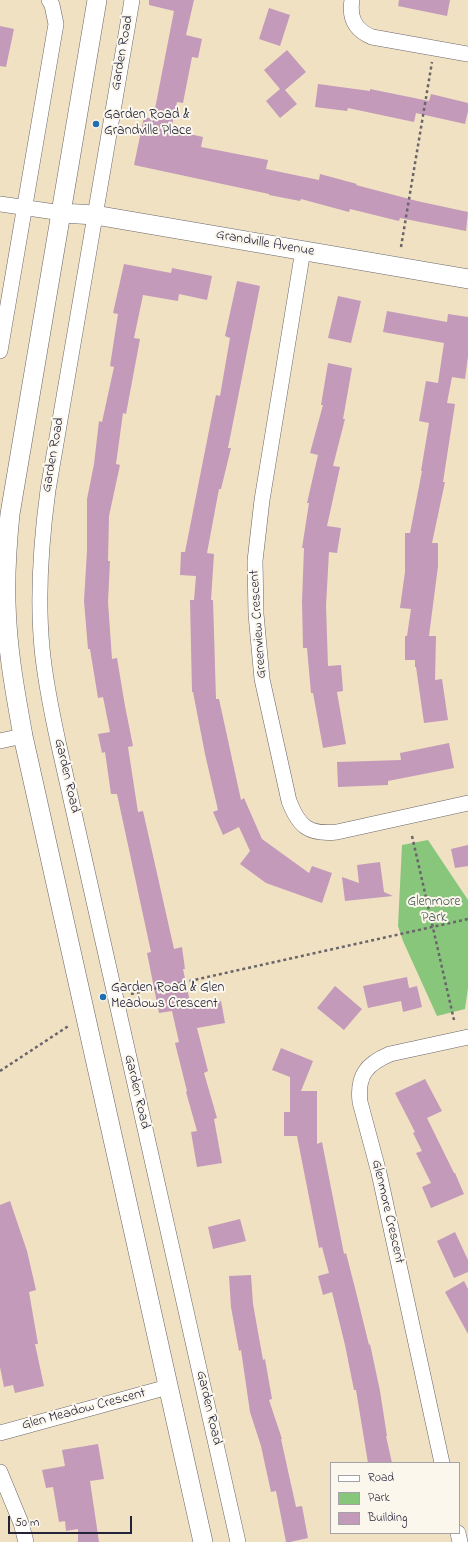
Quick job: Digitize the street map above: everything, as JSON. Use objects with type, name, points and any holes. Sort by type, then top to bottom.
[{"type":"street","points":[[0,351],[56,24],[52,5],[49,0]]},
{"type":"street","points":[[97,0],[62,213],[5,514],[7,632],[15,692],[23,736],[203,1542]]},
{"type":"street","name":"Garden Road","points":[[132,0],[45,513],[40,583],[42,647],[59,746],[238,1542]]},
{"type":"street","points":[[352,0],[351,14],[355,24],[363,33],[372,37],[468,54]]},
{"type":"street","points":[[0,204],[62,213]]},
{"type":"street","name":"Grandville Avenue","points":[[62,213],[95,215],[468,279]]},
{"type":"street","name":"Greenview Crescent","points":[[303,250],[263,492],[255,561],[255,588],[262,678],[289,801],[296,818],[303,825],[310,829],[327,833],[468,803]]},
{"type":"street","points":[[0,742],[23,736]]},
{"type":"street","name":"Glenmore Crescent","points":[[442,1462],[381,1180],[360,1102],[359,1092],[360,1082],[364,1072],[379,1058],[390,1054],[468,1037]]},
{"type":"street","name":"Glen Meadow Crescent","points":[[0,1433],[168,1387]]},
{"type":"street","points":[[0,1472],[21,1524],[26,1542]]},
{"type":"path","points":[[401,247],[432,59]]},
{"type":"path","points":[[412,836],[454,1020]]},
{"type":"path","points":[[131,994],[468,919]]},
{"type":"path","points":[[0,1071],[70,1025]]},
{"type":"green space","name":"Glenmore Park","points":[[428,840],[468,900],[468,988],[465,1009],[437,1016],[403,941],[398,926],[402,845]]},
{"type":"building","points":[[149,0],[194,0],[186,35],[202,39],[198,58],[192,57],[183,103],[177,102],[171,130],[203,137],[201,147],[268,160],[266,169],[319,180],[320,174],[417,201],[468,212],[466,231],[400,218],[399,221],[350,209],[349,212],[301,199],[300,201],[269,195],[134,165],[144,117],[153,119],[174,11],[149,5]]},
{"type":"building","points":[[399,0],[450,0],[447,16],[398,6]]},
{"type":"building","points":[[269,8],[290,15],[280,46],[259,39]]},
{"type":"building","points":[[0,26],[14,29],[6,67],[0,66]]},
{"type":"building","points":[[287,50],[306,72],[285,90],[297,104],[280,118],[266,101],[280,89],[264,70]]},
{"type":"building","points":[[318,84],[370,91],[370,89],[429,101],[431,94],[468,103],[468,111],[465,124],[416,113],[414,122],[348,108],[347,111],[315,107]]},
{"type":"building","points":[[124,264],[171,273],[172,268],[212,276],[207,300],[179,294],[178,301],[143,295],[134,338],[140,339],[126,414],[123,413],[116,464],[120,465],[109,516],[108,561],[110,561],[108,602],[112,659],[117,658],[133,746],[128,747],[138,812],[143,811],[174,949],[182,947],[185,969],[183,969],[191,1007],[221,1001],[225,1023],[197,1028],[208,1071],[204,1073],[217,1118],[214,1119],[222,1163],[197,1167],[191,1132],[197,1131],[186,1092],[175,1043],[179,1042],[172,1011],[159,1013],[147,953],[151,952],[117,794],[111,794],[105,752],[102,753],[98,734],[110,732],[103,697],[98,698],[90,649],[88,649],[84,601],[87,550],[87,499],[94,464],[99,421],[102,422],[114,367],[110,366],[118,314],[113,313]]},
{"type":"building","points":[[237,281],[260,286],[228,448],[231,448],[221,489],[219,489],[207,553],[214,554],[211,600],[213,600],[216,699],[219,699],[241,800],[244,798],[262,839],[309,873],[312,866],[332,873],[322,903],[266,883],[240,864],[250,851],[239,827],[223,835],[213,812],[218,810],[192,692],[190,600],[194,600],[196,576],[180,575],[181,552],[185,552],[216,395],[220,396],[230,338],[225,336]]},
{"type":"building","points":[[338,296],[361,301],[351,343],[328,338]]},
{"type":"building","points":[[387,311],[447,322],[448,314],[468,317],[468,356],[465,379],[452,377],[447,403],[455,404],[443,482],[445,482],[432,543],[438,543],[438,566],[429,636],[436,636],[435,680],[442,679],[448,720],[424,723],[415,660],[405,660],[405,636],[407,636],[411,609],[400,608],[405,572],[405,533],[410,533],[422,471],[429,423],[419,421],[426,381],[438,383],[444,343],[383,332]]},
{"type":"building","points":[[328,363],[352,368],[343,419],[345,419],[333,466],[340,467],[327,526],[341,528],[337,553],[329,552],[326,606],[328,666],[341,665],[343,691],[337,692],[346,744],[323,748],[313,693],[311,693],[307,648],[303,648],[302,601],[304,548],[302,548],[309,503],[307,503],[318,455],[310,453],[323,405],[321,405]]},
{"type":"building","points":[[449,743],[454,768],[388,781],[388,785],[338,787],[337,762],[401,760],[400,753]]},
{"type":"building","points":[[468,845],[468,866],[455,868],[451,849]]},
{"type":"building","points":[[380,862],[384,892],[393,896],[345,901],[342,877],[359,883],[357,865]]},
{"type":"building","points":[[407,977],[409,988],[417,986],[422,1007],[403,1012],[401,1001],[368,1008],[363,986]]},
{"type":"building","points":[[335,986],[362,1009],[344,1030],[317,1008]]},
{"type":"building","points":[[281,1048],[313,1061],[301,1091],[317,1091],[317,1144],[322,1142],[344,1254],[346,1253],[369,1345],[370,1344],[380,1391],[386,1436],[392,1462],[368,1462],[356,1390],[354,1390],[332,1292],[323,1295],[318,1276],[329,1273],[322,1247],[319,1248],[297,1136],[284,1136],[284,1112],[290,1112],[290,1077],[272,1070]]},
{"type":"building","points":[[425,1079],[442,1111],[427,1118],[464,1194],[431,1208],[422,1187],[431,1183],[416,1153],[422,1151],[413,1133],[415,1132],[395,1093]]},
{"type":"building","points":[[10,1201],[27,1251],[36,1290],[29,1292],[38,1344],[35,1344],[44,1386],[15,1393],[13,1385],[4,1387],[0,1367],[0,1205]]},
{"type":"building","points":[[240,1219],[246,1241],[213,1249],[208,1227]]},
{"type":"building","points":[[455,1232],[468,1260],[468,1272],[454,1278],[437,1241]]},
{"type":"building","points":[[251,1275],[253,1304],[272,1399],[269,1400],[282,1439],[296,1507],[302,1506],[308,1538],[290,1542],[286,1542],[276,1491],[271,1492],[261,1446],[250,1412],[241,1350],[239,1351],[231,1307],[229,1276]]},
{"type":"building","points":[[464,1281],[468,1289],[468,1334],[445,1292]]},
{"type":"building","points":[[98,1444],[104,1479],[90,1481],[99,1542],[78,1542],[78,1529],[66,1531],[65,1521],[59,1522],[53,1487],[46,1488],[42,1470],[65,1466],[62,1450]]},
{"type":"place","name":"Garden Road & Grandville Place","points":[[96,124]]},
{"type":"place","name":"Garden Road & Glen Meadows Crescent","points":[[103,997]]}]
